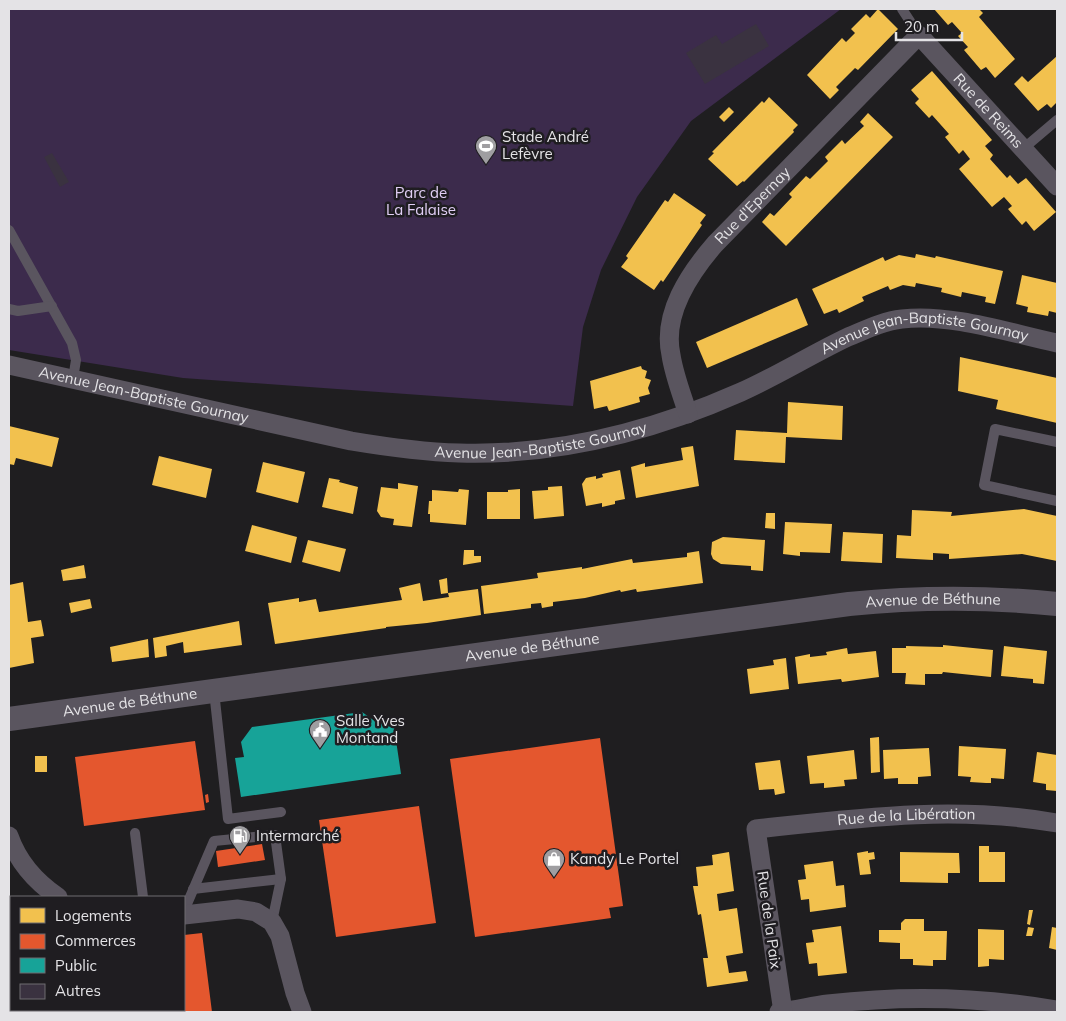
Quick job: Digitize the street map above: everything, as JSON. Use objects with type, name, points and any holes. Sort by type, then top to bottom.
[{"type":"street","name":"Rue de Reims","points":[[919,35],[1057,186]]},
{"type":"street","name":"Rue d'Epernay","points":[[688,414],[670,355],[669,332],[675,308],[692,273],[715,244],[919,35]]},
{"type":"street","name":"Avenue Jean-Baptiste Gournay","points":[[9,365],[351,441],[407,449],[460,453],[504,452],[562,446],[626,433],[688,414],[761,382],[863,331],[891,321],[913,318],[943,319],[1057,343]]},
{"type":"street","name":"Avenue de Béthune","points":[[9,718],[869,602],[956,600],[1057,604]]},
{"type":"street","name":"Rue de la Libération","points":[[756,829],[860,817],[938,813],[996,816],[1057,823]]},
{"type":"street","name":"Rue de la Paix","points":[[756,829],[781,1012]]},
{"type":"street","points":[[9,836],[12,847],[27,870],[57,896]]},
{"type":"street","points":[[185,915],[247,910],[261,914],[272,922],[280,936],[302,1012]]},
{"type":"street","points":[[781,1012],[847,1002],[930,998],[1006,1002],[1057,1010]]},
{"type":"lane","points":[[902,9],[919,35]]},
{"type":"lane","points":[[1024,148],[1057,120]]},
{"type":"lane","points":[[9,230],[75,350],[76,360],[73,378]]},
{"type":"lane","points":[[9,309],[18,311],[52,306]]},
{"type":"lane","points":[[1057,442],[995,429],[984,485],[1057,501]]},
{"type":"lane","points":[[214,690],[228,819],[281,812]]},
{"type":"lane","points":[[135,833],[143,896]]},
{"type":"lane","points":[[185,908],[214,841],[275,834],[281,879],[272,922]]},
{"type":"lane","points":[[193,889],[281,879]]},
{"type":"green space","name":"Parc de La Falaise","points":[[9,9],[841,9],[691,121],[637,197],[601,270],[583,327],[573,406],[183,378],[9,350]]},
{"type":"building: Logements","points":[[878,9],[898,29],[858,70],[855,68],[836,87],[839,90],[830,99],[807,75],[842,38],[846,42],[855,33],[851,29],[866,14],[870,18]]},
{"type":"building: Logements","points":[[934,9],[979,9],[983,13],[979,17],[1015,59],[995,78],[986,67],[981,70],[964,50],[968,47],[958,36],[962,33],[952,22],[948,25]]},
{"type":"building: Logements","points":[[1057,56],[1057,102],[1051,108],[1047,104],[1038,111],[1014,84],[1022,76],[1028,82]]},
{"type":"building: Logements","points":[[932,71],[992,140],[985,146],[993,155],[990,159],[1007,178],[1010,175],[1018,184],[1026,178],[1056,212],[1034,231],[1026,221],[1022,225],[1008,209],[1012,206],[1004,197],[992,207],[959,169],[970,159],[963,150],[959,154],[945,137],[949,134],[932,115],[929,118],[915,103],[919,99],[911,90]]},
{"type":"building: Logements","points":[[769,97],[798,125],[793,130],[794,132],[744,182],[737,186],[708,159],[714,153],[712,152],[762,101],[764,103]]},
{"type":"building: Logements","points":[[729,107],[734,112],[724,122],[719,117]]},
{"type":"building: Logements","points":[[868,113],[893,137],[786,246],[762,222],[770,213],[774,216],[792,197],[789,194],[806,176],[810,179],[828,161],[825,157],[842,140],[845,144],[864,126],[860,122]]},
{"type":"building: Logements","points":[[674,193],[706,215],[700,223],[702,225],[663,282],[661,280],[654,290],[621,267],[628,258],[626,256],[665,200],[668,202]]},
{"type":"building: Logements","points":[[916,254],[935,258],[936,256],[1003,271],[995,304],[985,302],[986,297],[962,292],[961,297],[941,292],[942,288],[916,283],[915,287],[903,285],[890,290],[888,286],[862,297],[864,301],[839,313],[837,309],[824,314],[812,289],[883,257],[885,261],[899,255],[915,258]]},
{"type":"building: Logements","points":[[1022,275],[1057,283],[1057,313],[1049,311],[1048,316],[1027,312],[1028,307],[1016,304]]},
{"type":"building: Logements","points":[[797,298],[808,325],[707,368],[696,342]]},
{"type":"building: Logements","points":[[960,357],[1057,378],[1057,423],[996,409],[998,400],[958,391]]},
{"type":"building: Logements","points":[[641,366],[642,369],[647,371],[645,378],[651,380],[648,388],[650,394],[639,397],[640,402],[609,411],[607,406],[594,409],[590,381]]},
{"type":"building: Logements","points":[[788,402],[843,406],[842,440],[786,437],[785,463],[734,460],[736,430],[787,433]]},
{"type":"building: Logements","points":[[9,426],[59,438],[52,467],[16,458],[14,465],[9,464]]},
{"type":"building: Logements","points":[[693,446],[699,486],[636,498],[631,467],[645,463],[645,467],[683,460],[681,448]]},
{"type":"building: Logements","points":[[159,456],[212,469],[206,498],[152,485]]},
{"type":"building: Logements","points":[[263,462],[305,472],[298,503],[256,492]]},
{"type":"building: Logements","points":[[620,470],[625,499],[602,507],[602,503],[586,506],[582,484],[586,478],[596,476],[596,479],[603,477],[602,474]]},
{"type":"building: Logements","points":[[329,478],[358,487],[353,514],[322,507]]},
{"type":"building: Logements","points":[[398,483],[418,486],[412,527],[393,525],[394,519],[381,517],[377,511],[381,487],[398,489]]},
{"type":"building: Logements","points":[[562,486],[564,516],[534,519],[532,491],[548,490],[548,487]]},
{"type":"building: Logements","points":[[459,489],[469,490],[466,525],[430,522],[430,514],[428,514],[429,501],[432,501],[432,490],[458,492]]},
{"type":"building: Logements","points":[[520,489],[520,519],[487,519],[487,492],[508,492],[508,490]]},
{"type":"building: Logements","points":[[1024,509],[1057,516],[1057,561],[1022,554],[949,559],[949,554],[933,553],[933,560],[896,558],[897,535],[911,536],[912,510],[952,512],[951,516]]},
{"type":"building: Logements","points":[[766,513],[775,513],[775,529],[765,528]]},
{"type":"building: Logements","points":[[785,522],[832,524],[830,553],[800,552],[800,556],[783,554]]},
{"type":"building: Logements","points":[[252,525],[297,537],[291,563],[245,551]]},
{"type":"building: Logements","points":[[843,532],[883,534],[882,563],[841,561]]},
{"type":"building: Logements","points":[[723,537],[765,540],[763,571],[751,570],[751,566],[721,564],[713,559],[711,554],[712,542]]},
{"type":"building: Logements","points":[[308,540],[346,549],[340,572],[302,562]]},
{"type":"building: Logements","points":[[464,550],[474,550],[474,556],[481,556],[481,562],[463,565]]},
{"type":"building: Logements","points":[[699,551],[703,583],[637,592],[636,589],[621,592],[620,590],[585,598],[553,602],[553,606],[542,608],[541,603],[531,604],[531,608],[484,614],[481,586],[538,578],[537,573],[582,567],[582,569],[632,559],[633,563],[687,557],[687,553]]},
{"type":"building: Logements","points":[[84,565],[86,578],[63,581],[61,570]]},
{"type":"building: Logements","points":[[447,578],[448,593],[441,594],[439,580]]},
{"type":"building: Logements","points":[[23,582],[28,622],[41,620],[44,636],[31,638],[34,663],[9,668],[9,585]]},
{"type":"building: Logements","points":[[420,583],[423,601],[449,597],[448,593],[478,589],[481,615],[275,644],[268,603],[299,598],[299,602],[316,599],[319,612],[402,600],[399,588]]},
{"type":"building: Logements","points":[[90,599],[92,608],[71,613],[69,603]]},
{"type":"building: Logements","points":[[239,621],[242,645],[184,653],[183,642],[166,646],[167,656],[155,658],[153,638]]},
{"type":"building: Logements","points":[[148,639],[149,657],[112,662],[110,647]]},
{"type":"building: Logements","points":[[943,645],[993,650],[991,677],[943,672],[942,674],[925,674],[925,685],[905,684],[906,673],[892,673],[892,648],[906,648],[906,646],[943,647]]},
{"type":"building: Logements","points":[[1004,646],[1047,651],[1044,684],[1033,683],[1033,679],[1001,676]]},
{"type":"building: Logements","points":[[847,648],[848,654],[876,651],[879,677],[842,682],[841,679],[798,684],[795,657],[810,654],[810,657],[827,655],[826,652]]},
{"type":"building: Logements","points":[[786,658],[789,689],[750,694],[747,669],[774,665],[773,660]]},
{"type":"building: Logements","points":[[879,737],[880,772],[871,773],[870,738]]},
{"type":"building: Logements","points":[[959,746],[1006,749],[1004,779],[991,778],[991,783],[970,782],[971,777],[958,776]]},
{"type":"building: Logements","points":[[929,748],[931,776],[918,777],[918,784],[898,784],[898,778],[884,779],[883,750]]},
{"type":"building: Logements","points":[[854,750],[857,779],[844,780],[845,786],[824,788],[824,783],[810,784],[807,756]]},
{"type":"building: Logements","points":[[1037,752],[1057,755],[1057,791],[1046,790],[1046,784],[1033,782]]},
{"type":"building: Logements","points":[[35,756],[47,756],[47,772],[35,772]]},
{"type":"building: Logements","points":[[780,760],[785,793],[775,795],[774,789],[759,790],[755,763]]},
{"type":"building: Logements","points":[[979,846],[989,846],[989,852],[1005,852],[1005,882],[979,882]]},
{"type":"building: Logements","points":[[868,851],[868,853],[874,852],[875,859],[869,860],[871,874],[860,875],[857,853]]},
{"type":"building: Logements","points":[[729,852],[734,891],[717,894],[719,911],[737,908],[743,953],[726,956],[729,973],[746,971],[748,981],[707,987],[703,958],[708,958],[701,914],[698,915],[693,886],[698,886],[696,867],[713,865],[712,855]]},
{"type":"building: Logements","points":[[900,852],[959,853],[960,873],[948,873],[948,883],[900,882]]},
{"type":"building: Logements","points":[[833,861],[836,886],[844,885],[846,907],[810,912],[809,899],[801,900],[798,880],[806,879],[804,865]]},
{"type":"building: Logements","points":[[1029,910],[1033,910],[1030,925],[1027,924]]},
{"type":"building: Logements","points":[[905,919],[924,919],[924,931],[947,931],[946,960],[933,960],[933,966],[913,965],[913,959],[900,959],[900,943],[879,942],[879,930],[901,930],[901,923]]},
{"type":"building: Logements","points":[[841,926],[847,973],[818,976],[817,963],[809,964],[806,943],[814,942],[812,930]]},
{"type":"building: Logements","points":[[1028,927],[1034,928],[1032,936],[1026,936]]},
{"type":"building: Logements","points":[[1052,927],[1057,928],[1057,950],[1049,948]]},
{"type":"building: Logements","points":[[978,929],[1004,930],[1004,960],[989,959],[989,966],[978,967]]},
{"type":"building: Logements","points":[[9,985],[10,985],[10,1010]]},
{"type":"building: Commerces","points":[[600,738],[623,906],[609,908],[611,918],[475,937],[450,759]]},
{"type":"building: Commerces","points":[[195,741],[205,810],[84,826],[75,757]]},
{"type":"building: Commerces","points":[[208,794],[209,802],[206,803],[205,795]]},
{"type":"building: Commerces","points":[[419,806],[436,923],[336,937],[319,820]]},
{"type":"building: Commerces","name":"Intermarché","points":[[262,844],[265,860],[218,867],[216,851]]},
{"type":"building: Commerces","points":[[202,933],[212,1012],[105,1012],[185,1011],[185,935]]},
{"type":"building: Public","name":"Salle Yves Montand","points":[[362,712],[376,722],[393,720],[401,774],[241,797],[235,758],[244,757],[241,742],[252,727]]},
{"type":"building: Autres","points":[[756,24],[769,46],[705,84],[686,53],[716,35],[722,44]]},
{"type":"building: Autres","points":[[52,153],[69,182],[60,187],[44,157]]},
{"type":"place","name":"Stade André Lefèvre","points":[[486,165]]},
{"type":"place","name":"Salle Yves Montand","points":[[320,749]]},
{"type":"place","name":"Intermarché","points":[[240,855]]},
{"type":"place","name":"Kandy Le Portel","points":[[554,878]]}]
